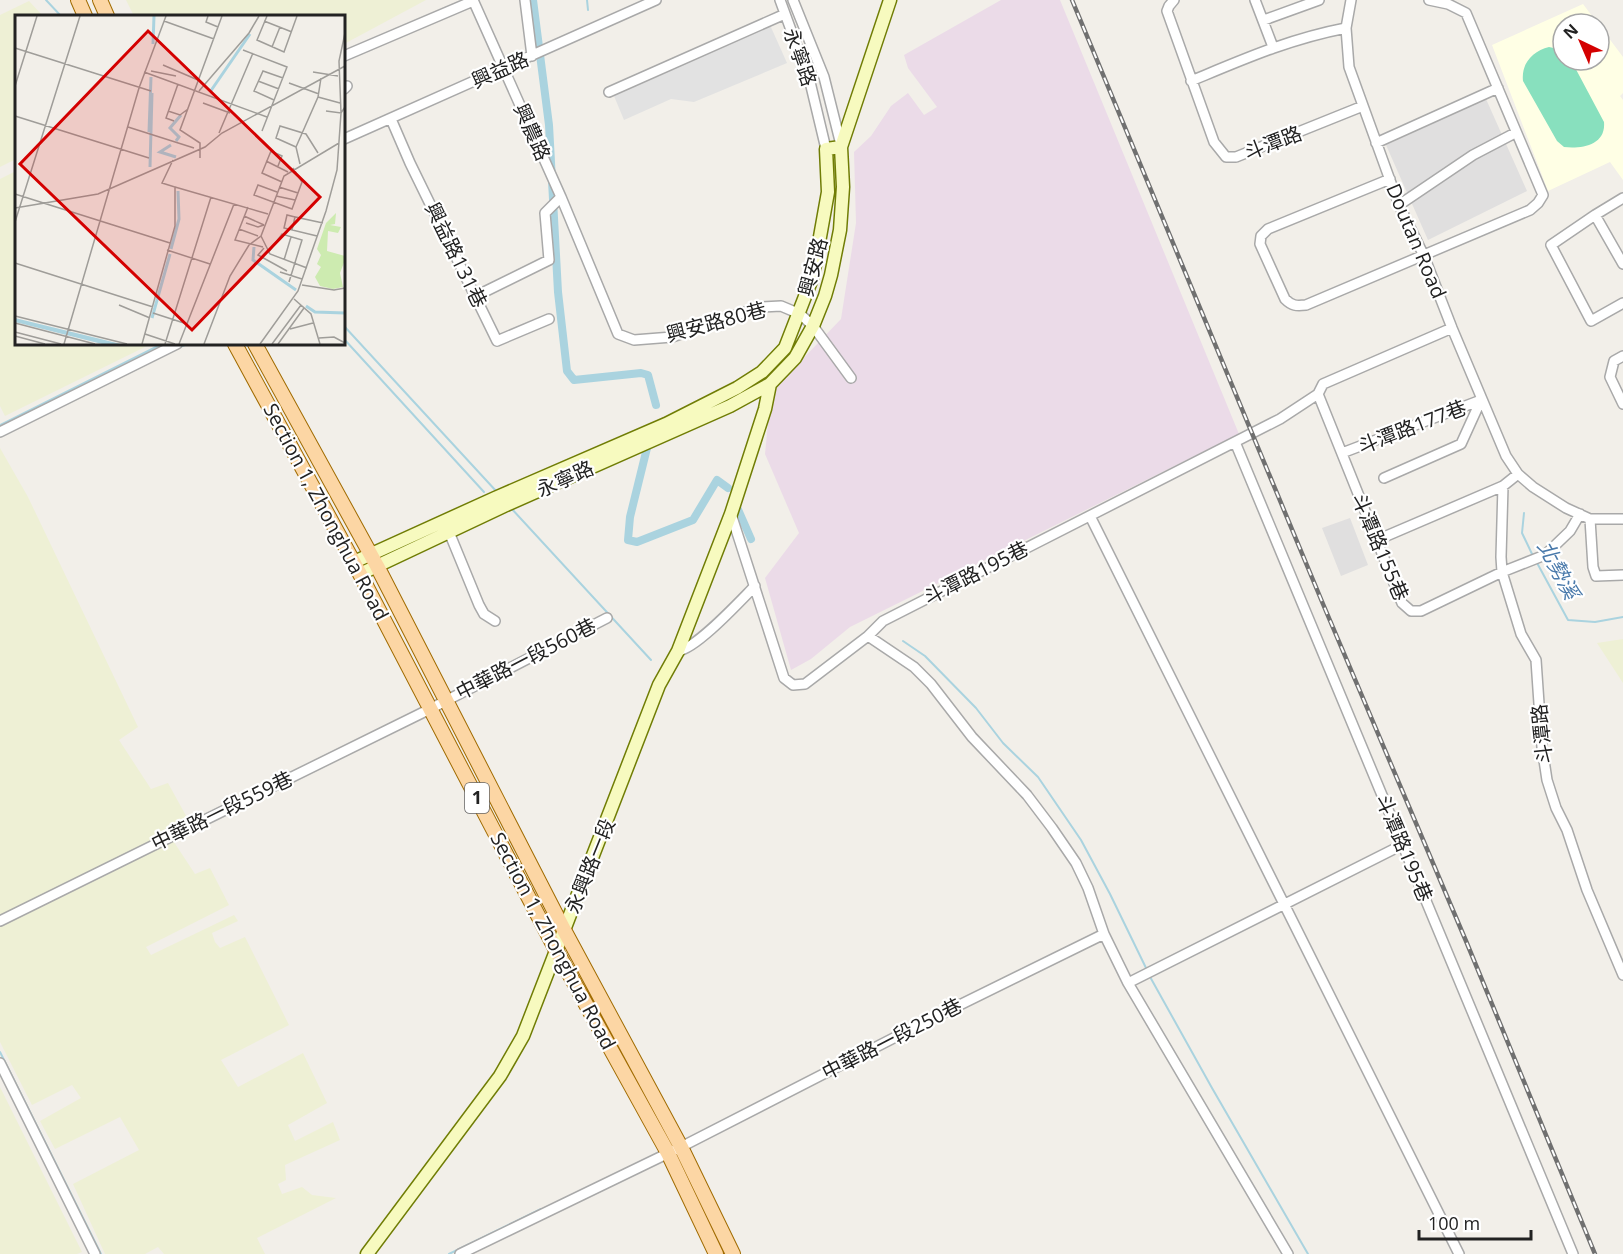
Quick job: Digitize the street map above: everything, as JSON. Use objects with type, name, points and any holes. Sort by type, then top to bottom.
[{"type":"main road","points":[[78,0],[85,15]]},
{"type":"main road","points":[[100,0],[107,15]]},
{"type":"main road","name":"Section 1, Zhonghua Road","points":[[236,345],[357,568],[556,950],[668,1153],[716,1254]]},
{"type":"main road","name":"Section 1, Zhonghua Road","points":[[256,345],[373,560],[564,930],[681,1147],[733,1254]]},
{"type":"street","points":[[345,57],[473,0]]},
{"type":"street","name":"興農路","points":[[473,0],[561,198]]},
{"type":"street","points":[[525,0],[532,56]]},
{"type":"street","name":"興益路","points":[[345,139],[656,0]]},
{"type":"street","name":"永寧路","points":[[780,0],[810,82],[826,149]]},
{"type":"street","name":"永寧路","points":[[793,0],[824,77],[841,147]]},
{"type":"street","name":"興安路","points":[[770,384],[795,358],[813,326],[831,275],[840,230],[843,187],[841,147],[890,0]]},
{"type":"street","points":[[1174,0],[1167,11],[1191,81],[1273,47],[1313,34],[1346,28]]},
{"type":"street","points":[[1255,0],[1273,47]]},
{"type":"street","points":[[1264,20],[1318,0]]},
{"type":"street","name":"Doutan Road","points":[[1351,0],[1346,28],[1349,67],[1400,205],[1424,256],[1481,400],[1506,456],[1518,474]]},
{"type":"street","points":[[1390,179],[1268,229],[1261,236],[1260,244],[1285,299],[1294,306],[1306,305],[1530,210],[1543,195],[1466,13],[1453,6],[1429,0]]},
{"type":"street","points":[[609,92],[785,14]]},
{"type":"street","name":"斗潭路","points":[[1191,81],[1214,142],[1226,157],[1236,157],[1363,106]]},
{"type":"street","points":[[1376,143],[1498,88]]},
{"type":"street","name":"興益路131巷","points":[[391,119],[410,163],[497,341],[549,319]]},
{"type":"street","points":[[1400,205],[1473,154],[1515,133]]},
{"type":"street","points":[[826,149],[841,147]]},
{"type":"street","name":"興安路","points":[[762,372],[785,348],[813,276],[828,192],[826,149]]},
{"type":"street","points":[[476,296],[549,260],[545,213],[561,198]]},
{"type":"street","name":"興安路80巷","points":[[561,198],[618,334],[634,340],[672,337],[760,307],[781,306],[800,314],[813,326],[851,378]]},
{"type":"street","points":[[1623,198],[1551,245],[1591,321],[1623,303]]},
{"type":"street","points":[[1595,216],[1623,264]]},
{"type":"street","name":"斗潭路195巷","points":[[731,514],[783,678],[793,685],[805,684],[868,636],[883,621],[1280,419],[1318,394],[1323,384],[1452,328]]},
{"type":"street","points":[[0,432],[175,345]]},
{"type":"street","points":[[1623,356],[1614,361],[1610,377],[1623,404]]},
{"type":"street","points":[[731,514],[765,409],[770,384],[762,372]]},
{"type":"street","name":"永寧路","points":[[357,568],[666,424],[737,388],[762,372]]},
{"type":"street","name":"永寧路","points":[[373,560],[449,532],[720,411],[770,384]]},
{"type":"street","name":"斗潭路155巷","points":[[1318,394],[1402,603],[1412,611],[1421,611],[1502,572]]},
{"type":"street","points":[[1384,478],[1461,444],[1481,400]]},
{"type":"street","name":"斗潭路177巷","points":[[1342,453],[1481,400]]},
{"type":"street","name":"斗潭路195巷","points":[[1236,442],[1572,1254]]},
{"type":"street","points":[[1377,540],[1503,486],[1518,474],[1546,496],[1585,517],[1623,519]]},
{"type":"street","name":"斗潭路","points":[[1503,486],[1502,572],[1521,634],[1536,660],[1542,747],[1547,780],[1587,890],[1623,975]]},
{"type":"street","name":"永興路一段","points":[[367,1254],[511,1059],[527,1026],[659,685],[678,651],[731,514]]},
{"type":"street","points":[[1090,516],[1459,1254]]},
{"type":"street","points":[[1502,572],[1545,555],[1585,517]]},
{"type":"street","points":[[1585,517],[1596,576],[1623,575]]},
{"type":"street","points":[[449,532],[479,605],[484,614],[495,621]]},
{"type":"street","points":[[678,651],[685,650],[700,639],[755,586]]},
{"type":"street","name":"中華路一段560巷","points":[[445,701],[607,618]]},
{"type":"street","points":[[868,636],[914,667],[922,675],[972,736],[1027,795],[1052,828],[1076,864],[1088,888],[1104,934],[1128,983],[1288,1254]]},
{"type":"street","name":"中華路一段559巷","points":[[0,921],[445,701]]},
{"type":"street","points":[[1128,983],[1402,845]]},
{"type":"street","name":"中華路一段250巷","points":[[460,1254],[681,1147],[919,1025],[1104,934]]},
{"type":"street","points":[[0,1063],[95,1254]]},
{"type":"shaded area","points":[[126,0],[426,0],[345,43],[345,15],[134,15]]},
{"type":"shaded area","points":[[1001,0],[1060,0],[1239,434],[850,627],[811,659],[791,670],[765,578],[799,533],[765,454],[771,392],[841,319],[856,223],[854,152],[871,136],[891,106],[908,93],[924,115],[937,107],[908,68],[904,55]]},
{"type":"shaded area","points":[[29,1],[42,15],[15,15],[15,160],[0,167],[0,15]]},
{"type":"shaded area","points":[[1583,4],[1589,12],[1565,12]]},
{"type":"shaded area","points":[[1551,18],[1551,72],[1611,72],[1611,41],[1623,57],[1623,93],[1620,96],[1623,100],[1623,180],[1610,162],[1548,191],[1492,45]]},
{"type":"shaded area","points":[[770,25],[787,63],[694,102],[671,99],[624,120],[614,96]]},
{"type":"shaded area","points":[[1486,99],[1527,191],[1428,240],[1386,145]]},
{"type":"shaded area","points":[[15,172],[15,345],[149,345],[5,416],[0,406],[0,179]]},
{"type":"shaded area","points":[[0,448],[28,497],[138,727],[119,740],[151,789],[168,783],[190,823],[168,833],[195,874],[210,868],[229,905],[146,947],[151,955],[234,915],[238,921],[212,933],[215,942],[220,948],[245,937],[289,1025],[221,1060],[238,1087],[303,1053],[327,1103],[288,1125],[295,1141],[333,1122],[340,1140],[285,1165],[286,1180],[278,1184],[282,1194],[302,1187],[312,1195],[336,1198],[257,1238],[265,1254],[164,1254],[158,1247],[145,1254],[105,1254],[73,1184],[139,1150],[120,1117],[55,1149],[40,1121],[81,1098],[72,1085],[32,1105],[0,1042]]},
{"type":"shaded area","points":[[1350,518],[1368,565],[1341,576],[1322,528]]},
{"type":"shaded area","points":[[1623,639],[1623,683],[1597,643]]},
{"type":"shaded area","points":[[0,1087],[82,1252],[77,1254],[0,1254]]},
{"type":"green space","points":[[1551,47],[1551,72],[1577,72],[1604,122],[1604,130],[1597,141],[1585,146],[1564,147],[1557,141],[1523,81],[1526,63],[1538,51]]},
{"type":"waterway","points":[[46,0],[60,15]]},
{"type":"waterway","points":[[533,0],[549,125],[558,292],[567,371],[574,380],[641,373],[648,375],[656,405]]},
{"type":"waterway","points":[[587,0],[588,10]]},
{"type":"waterway","points":[[345,327],[497,492]]},
{"type":"waterway","points":[[345,340],[484,492]]},
{"type":"waterway","points":[[0,425],[160,345]]},
{"type":"waterway","points":[[178,348],[185,345]]},
{"type":"waterway","points":[[647,448],[630,517],[628,540],[637,542],[693,520],[717,480],[728,488]]},
{"type":"waterway","points":[[736,505],[751,539]]},
{"type":"waterway","points":[[511,508],[651,660]]},
{"type":"waterway","name":"北勢溪","points":[[1524,513],[1522,533],[1533,556]]},
{"type":"waterway","name":"北勢溪","points":[[1536,561],[1568,620],[1595,622],[1623,617]]},
{"type":"waterway","points":[[903,641],[925,656],[976,708],[1003,743],[1038,777],[1081,840],[1147,970]]},
{"type":"waterway","points":[[1149,975],[1308,1254]]},
{"type":"waterway","points":[[0,1052],[101,1254]]},
{"type":"waterway","points":[[449,1254],[541,1209]]},
{"type":"railway","points":[[1072,0],[1595,1254]]}]
